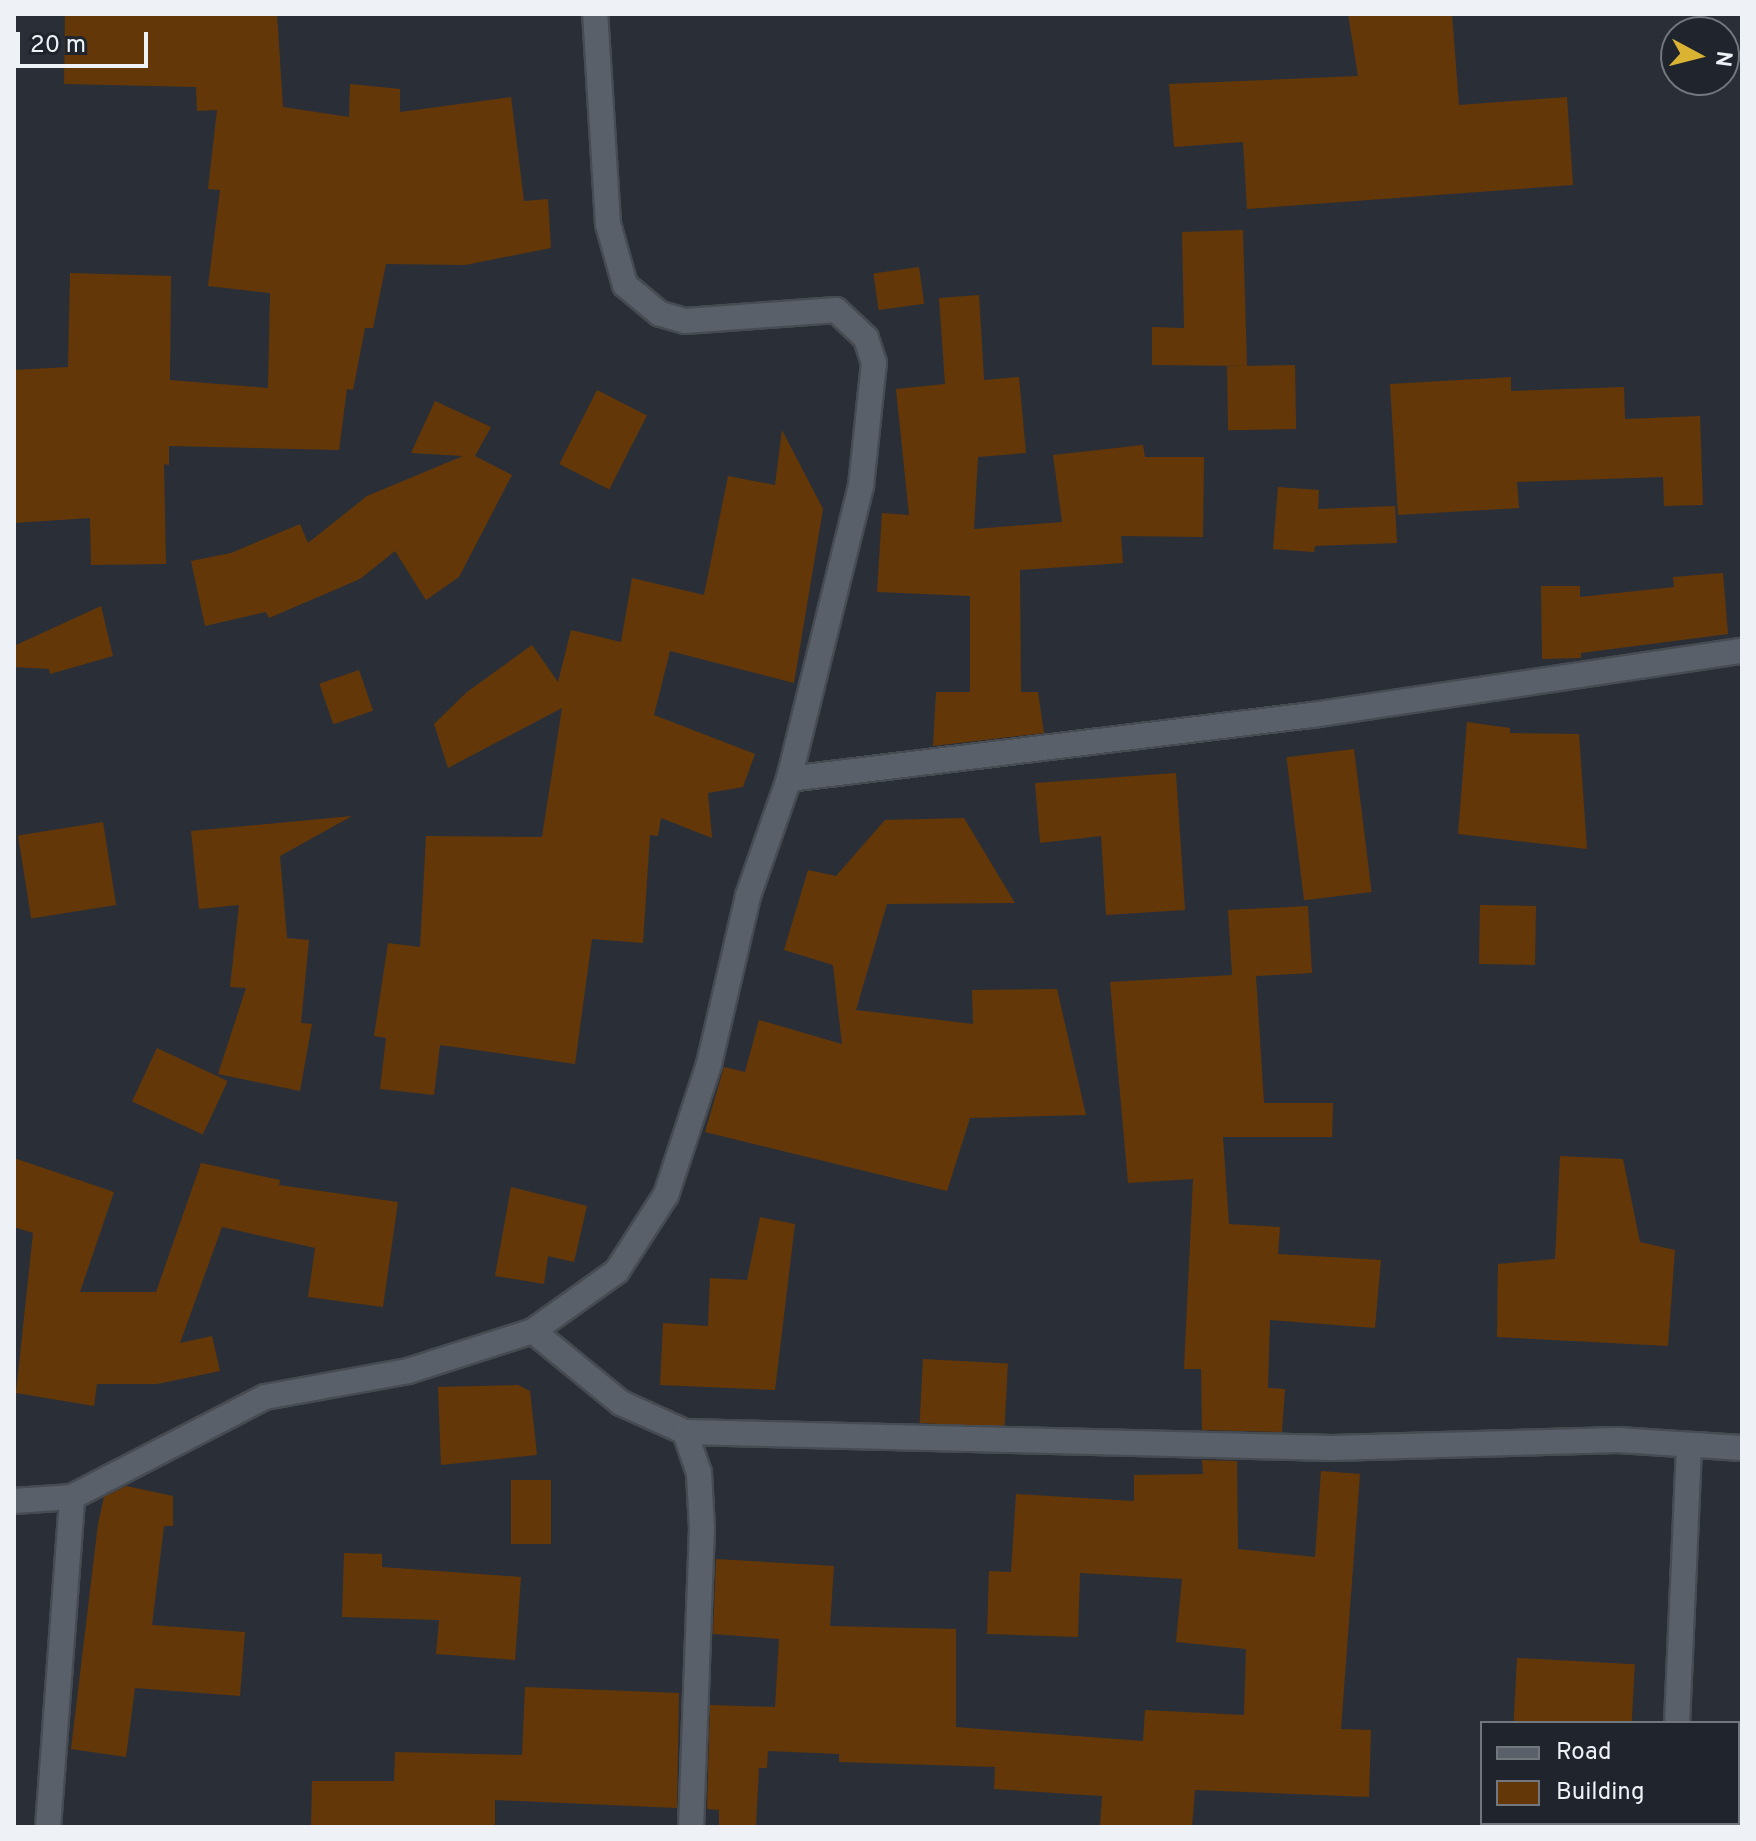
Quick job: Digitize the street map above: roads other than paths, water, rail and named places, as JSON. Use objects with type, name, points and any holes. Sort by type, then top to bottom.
[{"type":"street","points":[[14,1501],[72,1497],[265,1397],[408,1371],[533,1331],[617,1271],[666,1195],[709,1064],[748,896],[789,779],[861,486],[874,363],[866,338],[836,310],[685,321],[660,314],[625,285],[608,224],[595,14]]},
{"type":"street","points":[[789,779],[1312,715],[1742,651]]},
{"type":"street","points":[[533,1331],[621,1403],[685,1432],[1333,1448],[1618,1440],[1742,1448]]},
{"type":"street","points":[[685,1432],[699,1473],[702,1528],[691,1827]]},
{"type":"street","points":[[1677,1721],[1689,1445]]},
{"type":"street","points":[[48,1827],[72,1497]]}]
